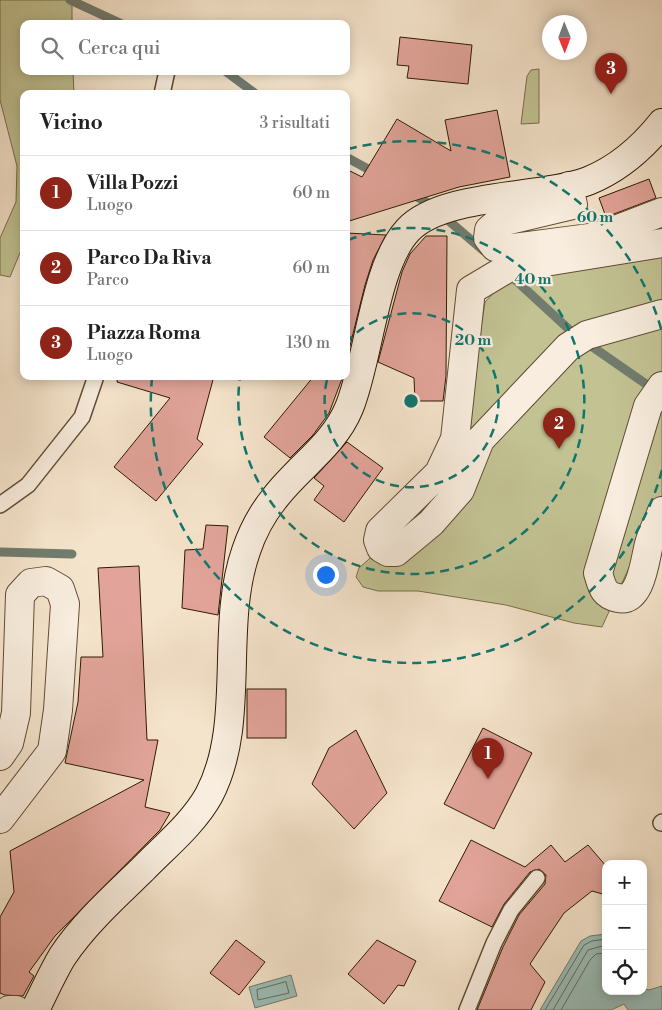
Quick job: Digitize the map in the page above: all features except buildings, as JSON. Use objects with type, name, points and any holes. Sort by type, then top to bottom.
[{"type":"street","points":[[35,1010],[62,957],[80,933],[193,819],[208,796],[218,774],[226,738],[239,580],[246,550],[259,522],[274,498],[331,437],[346,415],[355,394],[386,269],[395,244],[410,227],[443,211],[569,186],[614,169],[646,142],[662,123]]},
{"type":"street","points":[[569,186],[573,205],[497,223],[489,230],[488,238],[495,246],[505,249],[597,237],[662,212]]},
{"type":"street","points":[[662,243],[501,272],[471,290],[455,439],[439,473],[380,531],[378,540],[381,548],[388,552],[396,552],[431,523],[460,490],[480,440],[578,341],[662,314]]},
{"type":"street","points":[[655,396],[598,573],[603,590],[608,596],[621,599],[632,595],[638,586],[650,542],[662,512]]},
{"type":"street","points":[[0,756],[9,743],[16,713],[20,595],[30,583],[46,581],[60,589],[65,604],[58,710],[52,751],[0,819]]},
{"type":"street","points":[[0,617],[3,642],[0,678]]},
{"type":"street","points":[[8,1010],[16,1010]]},
{"type":"lane","points":[[163,90],[166,75]]},
{"type":"lane","points":[[0,505],[28,485],[82,416],[95,380]]},
{"type":"lane","points":[[467,1010],[498,934],[511,910],[537,878]]},
{"type":"green space","points":[[0,0],[72,0],[72,20],[20,20],[20,75],[73,75],[74,90],[20,90],[20,253],[10,277],[0,275],[0,238],[16,202],[17,166],[0,100]]},
{"type":"green space","points":[[539,69],[539,123],[521,124],[527,76],[531,70]]},
{"type":"green space","points":[[662,256],[662,495],[602,627],[574,623],[506,605],[418,591],[378,591],[363,587],[356,577],[359,568],[397,534],[446,474],[466,423],[485,302],[501,285],[532,277]]},
{"type":"water","points":[[602,934],[602,995],[647,995],[647,989],[662,986],[662,1010],[628,1010],[624,1004],[611,1010],[540,1010],[581,941],[590,936]]},
{"type":"water","points":[[291,975],[297,996],[255,1008],[249,987]]},
{"type":"waterway","points":[[70,0],[113,20]]},
{"type":"waterway","points":[[230,75],[251,90]]},
{"type":"waterway","points":[[350,159],[377,174]]},
{"type":"waterway","points":[[412,194],[428,203],[484,251]]},
{"type":"waterway","points":[[508,273],[574,334],[656,391]]},
{"type":"waterway","points":[[0,552],[72,554]]},
{"type":"place","name":"Piazza Roma","points":[[611,94]]},
{"type":"place","name":"Parco Da Riva","points":[[559,449]]},
{"type":"place","name":"Villa Pozzi","points":[[488,779]]}]
